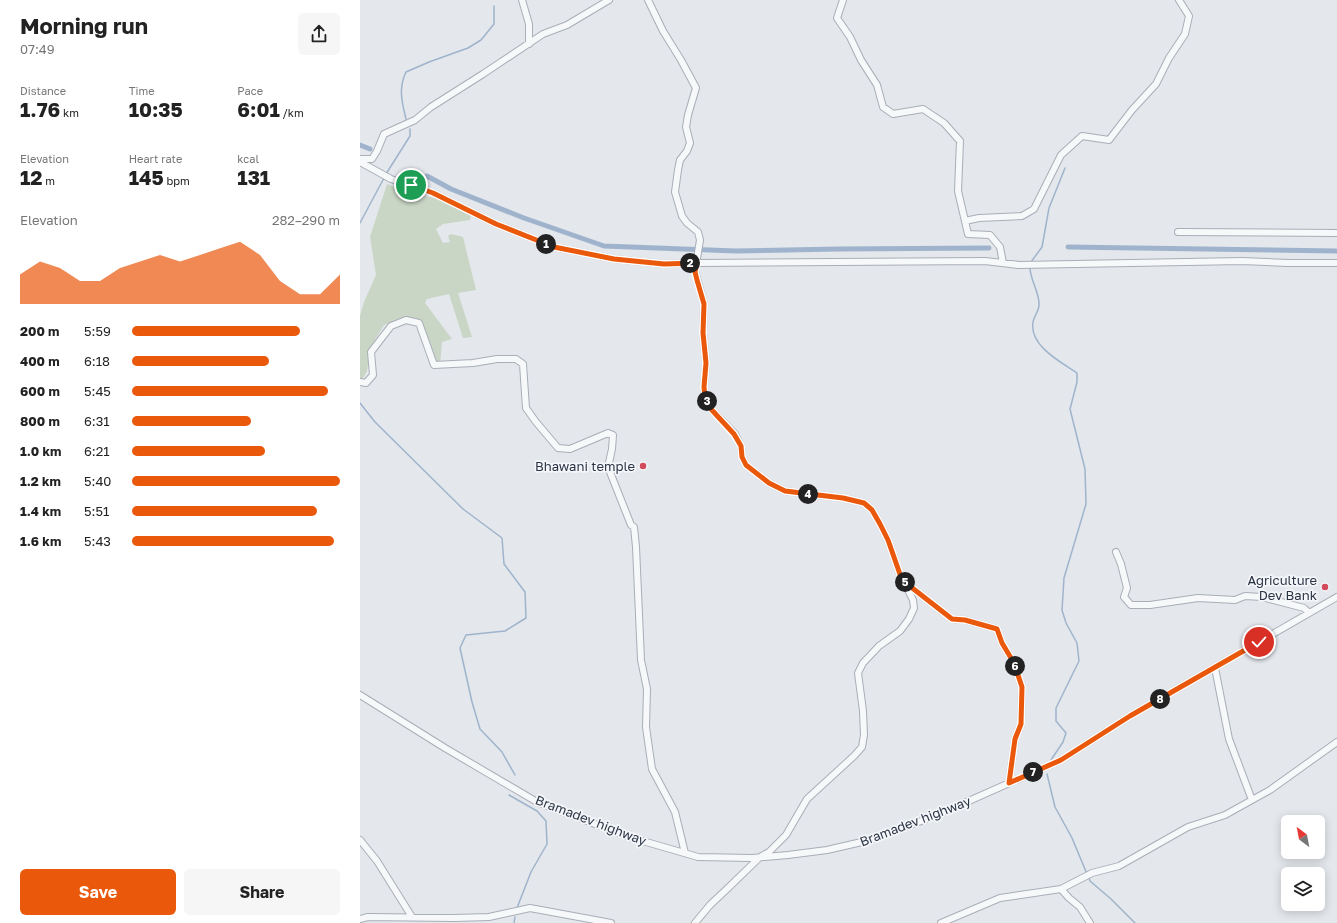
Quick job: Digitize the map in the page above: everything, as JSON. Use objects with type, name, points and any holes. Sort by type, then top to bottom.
[{"type":"street","points":[[522,0],[529,24],[529,44]]},
{"type":"street","points":[[360,161],[372,159],[378,151],[384,134],[415,120],[431,107],[529,44],[542,34],[567,25],[609,0]]},
{"type":"street","points":[[648,0],[696,88],[686,127],[690,143],[687,151],[680,160],[675,192],[682,216],[687,223],[698,232],[700,240],[695,272],[704,304],[703,333],[706,363],[704,387],[705,397],[710,408],[734,434],[741,446],[742,457],[746,465],[769,483],[785,491],[843,498],[864,503],[872,510],[888,540],[902,580],[913,600],[914,608],[900,631],[879,646],[863,663],[858,673],[863,711],[864,735],[862,747],[807,799],[786,835],[769,852],[760,857],[710,905],[695,923]]},
{"type":"street","points":[[843,0],[837,18],[877,85],[883,107],[893,114],[923,109],[944,123],[960,141],[958,191],[968,234],[990,235],[1000,247],[1003,263]]},
{"type":"street","points":[[965,221],[979,218],[1022,216],[1034,209],[1061,155],[1082,136],[1109,140],[1132,110],[1156,84],[1169,58],[1185,34],[1189,16],[1179,0]]},
{"type":"street","points":[[360,161],[391,179],[433,193],[496,224],[554,247],[614,259],[664,264],[985,261],[1019,265],[1242,261],[1288,264],[1337,263]]},
{"type":"street","points":[[1178,232],[1337,233]]},
{"type":"street","points":[[360,382],[366,383],[373,375],[372,352],[390,326],[406,320],[419,323],[434,365],[473,363],[496,359],[516,359],[523,364],[526,408],[558,448],[570,449],[608,433],[613,435],[608,467],[631,525],[634,527],[641,660],[646,689],[646,727],[652,769],[675,812],[685,853]]},
{"type":"street","points":[[1116,552],[1121,564],[1127,588],[1124,596],[1131,605],[1150,605],[1198,598],[1235,600],[1246,596],[1262,598],[1304,608],[1309,613]]},
{"type":"street","points":[[902,580],[952,619],[965,620],[997,629],[1002,643],[1014,663],[1022,687],[1021,724],[1015,739],[1009,783]]},
{"type":"street","name":"Bramadev highway","points":[[360,695],[445,748],[538,802],[629,837],[698,857],[760,857],[788,855],[827,850],[866,841],[935,816],[1061,760],[1130,716],[1337,597]]},
{"type":"street","points":[[1215,668],[1229,739],[1252,800]]},
{"type":"street","points":[[941,923],[1000,898],[1061,889],[1092,873],[1118,866],[1188,827],[1225,815],[1270,790],[1337,742]]},
{"type":"street","points":[[360,840],[377,861],[412,917]]},
{"type":"street","points":[[1061,889],[1080,907],[1090,923]]},
{"type":"street","points":[[360,919],[368,917],[412,917],[422,920],[490,917],[530,908],[611,923]]},
{"type":"green space","points":[[387,184],[415,194],[439,199],[471,215],[470,220],[443,224],[436,229],[443,243],[450,242],[448,236],[451,234],[463,237],[476,290],[458,293],[472,337],[463,338],[449,294],[427,299],[425,303],[452,339],[442,342],[440,364],[435,363],[420,322],[407,320],[391,322],[384,325],[370,348],[367,371],[362,380],[360,379],[360,316],[364,302],[376,275],[370,237]]},
{"type":"waterway","points":[[406,119],[401,90],[406,72],[468,48],[481,40],[494,24],[494,6]]},
{"type":"waterway","points":[[386,174],[410,136],[410,129]]},
{"type":"waterway","points":[[360,145],[370,149]]},
{"type":"waterway","points":[[1031,262],[1042,247],[1049,208],[1065,168]]},
{"type":"waterway","points":[[427,176],[451,189],[524,218],[604,246],[736,251],[989,248]]},
{"type":"waterway","points":[[360,223],[384,178]]},
{"type":"waterway","points":[[1068,247],[1337,251]]},
{"type":"waterway","points":[[1030,266],[1031,275],[1039,300],[1039,307],[1033,322],[1033,331],[1036,339],[1041,346],[1055,358],[1077,373],[1077,382],[1070,409],[1085,469],[1086,504],[1064,578],[1062,610],[1066,623],[1077,643],[1079,661],[1056,708],[1056,721],[1066,733],[1063,742],[1051,760]]},
{"type":"waterway","points":[[360,403],[375,422],[463,509],[502,538],[504,564],[525,592],[526,618],[505,631],[466,635],[460,648],[472,702],[480,729],[502,752],[515,775]]},
{"type":"waterway","points":[[1047,774],[1055,807],[1072,838],[1087,874]]},
{"type":"waterway","points":[[509,795],[537,811],[546,821],[547,844],[531,872],[517,908]]},
{"type":"waterway","points":[[1089,878],[1090,881],[1135,923]]},
{"type":"waterway","points":[[514,923],[515,917]]},
{"type":"place","name":"Bhawani temple","points":[[643,466]]},
{"type":"place","name":"Agriculture Dev Bank","points":[[1325,587]]},
{"type":"route","points":[[411,185],[433,193],[496,224],[554,247],[614,259],[664,264],[697,263],[695,272],[704,304],[703,333],[706,363],[704,387],[705,397],[710,408],[734,434],[741,446],[742,457],[746,465],[769,483],[785,491],[843,498],[864,503],[872,510],[888,540],[902,580],[952,619],[965,620],[997,629],[1002,643],[1014,663],[1022,687],[1021,724],[1015,739],[1009,783],[1061,760],[1130,716],[1259,642]]}]
